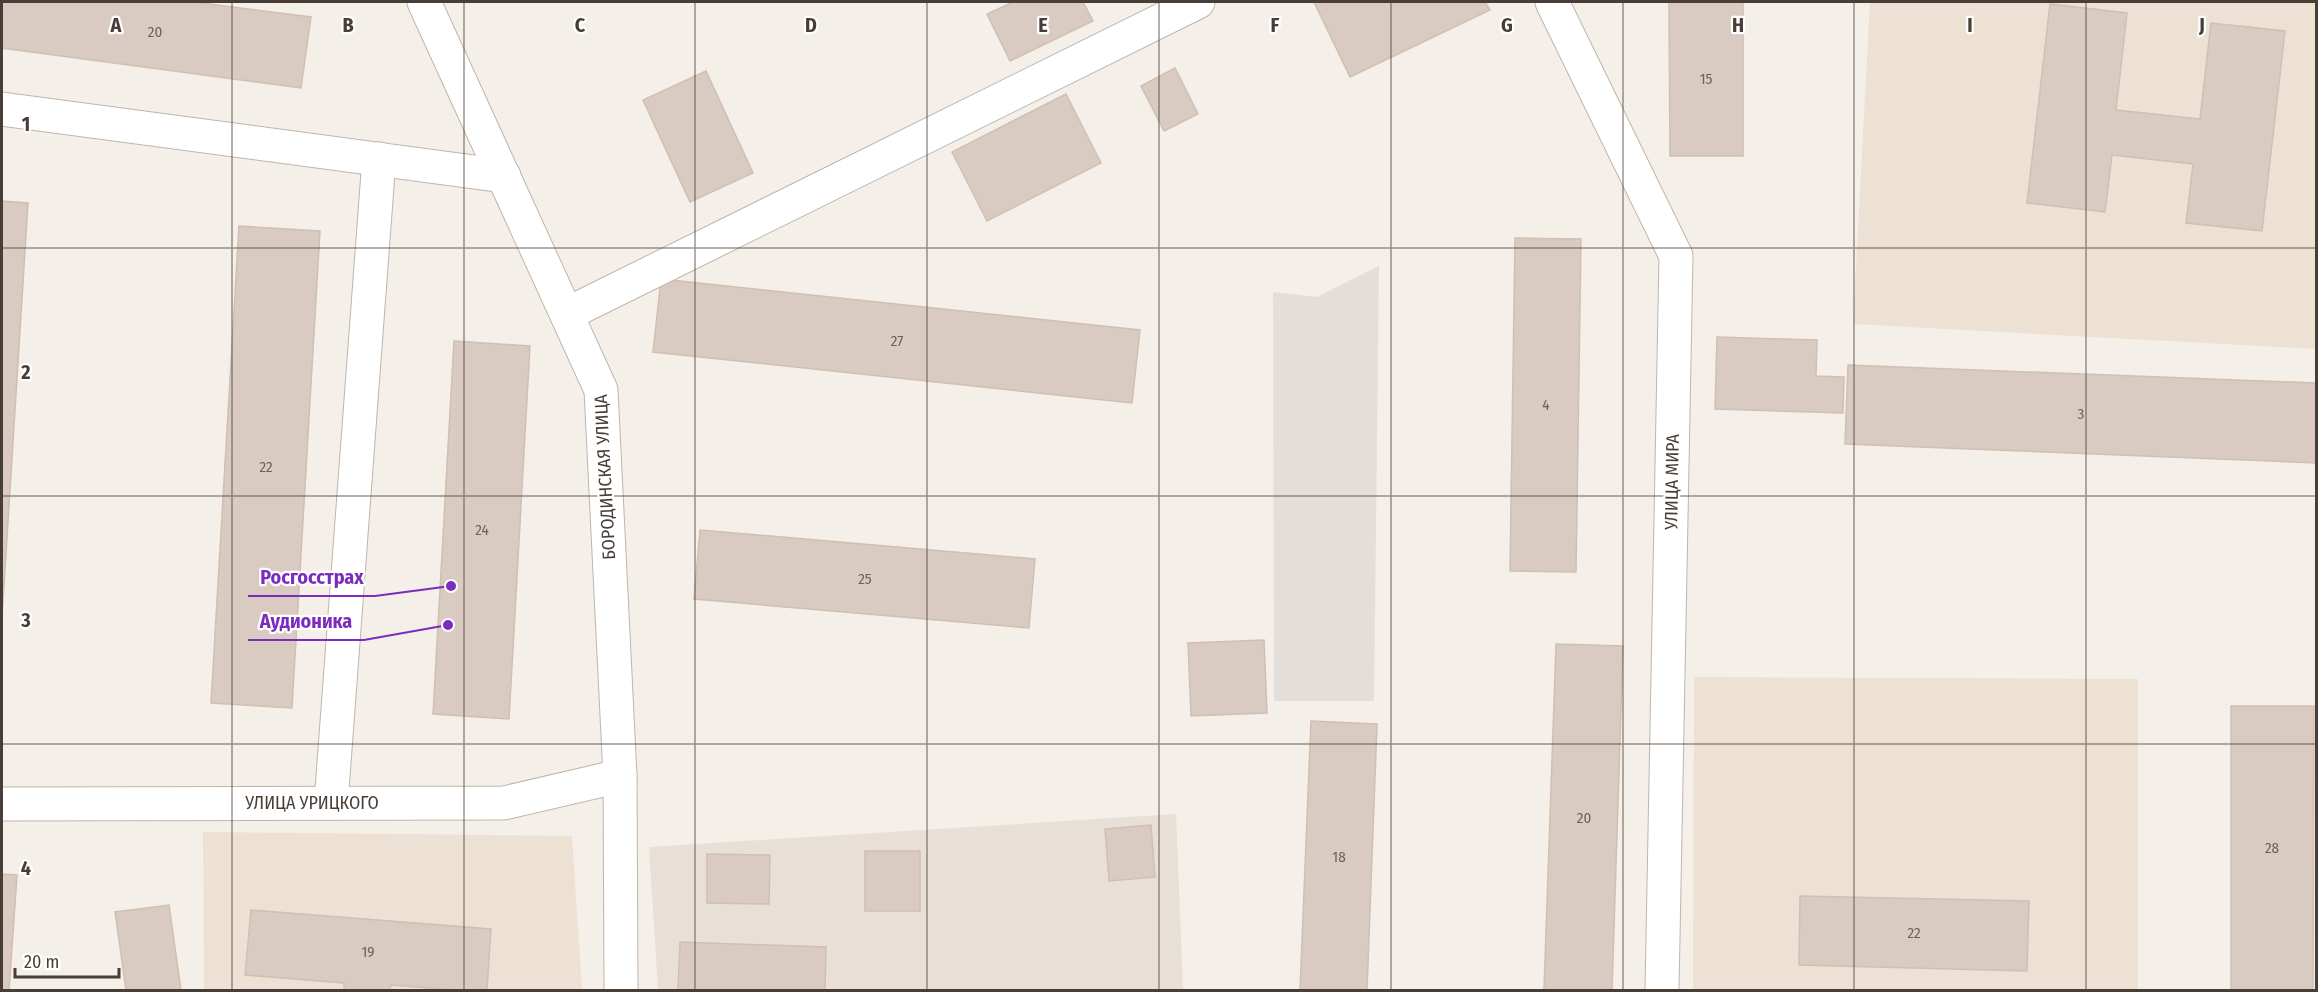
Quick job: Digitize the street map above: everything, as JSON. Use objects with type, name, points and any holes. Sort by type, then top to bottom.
[{"type":"street","name":"БОРОДИНСКАЯ УЛИЦА","points":[[424,2],[601,390],[620,776],[621,990]]},
{"type":"street","points":[[567,314],[1198,2]]},
{"type":"street","name":"УЛИЦА МИРА","points":[[1552,2],[1676,256],[1662,990]]},
{"type":"street","points":[[2,109],[504,176]]},
{"type":"street","points":[[331,803],[379,159]]},
{"type":"street","name":"УЛИЦА УРИЦКОГО","points":[[2,804],[504,803],[620,776]]},
{"type":"shaded area","points":[[1870,2],[2316,2],[2316,349],[1853,324]]},
{"type":"shaded area","points":[[1379,266],[1374,701],[1274,701],[1273,292],[1317,297]]},
{"type":"shaded area","points":[[1694,677],[2138,679],[2138,990],[1693,990]]},
{"type":"shaded area","points":[[1176,814],[1183,990],[658,990],[649,847]]},
{"type":"shaded area","points":[[203,832],[572,836],[582,990],[204,990]]},
{"type":"building","points":[[2,2],[194,2],[311,17],[301,88],[2,48]]},
{"type":"building","points":[[1013,2],[1083,2],[1093,21],[1010,61],[987,14]]},
{"type":"building","points":[[1314,2],[1485,2],[1490,10],[1350,77]]},
{"type":"building","points":[[1669,2],[1743,2],[1743,156],[1670,156]]},
{"type":"building","points":[[2050,4],[2127,13],[2116,110],[2200,119],[2211,23],[2285,31],[2262,231],[2186,223],[2193,164],[2112,155],[2105,212],[2027,203]]},
{"type":"building","points":[[1175,68],[1198,114],[1164,131],[1141,86]]},
{"type":"building","points":[[706,71],[753,173],[690,202],[643,100]]},
{"type":"building","points":[[1066,94],[1101,163],[987,221],[952,152]]},
{"type":"building","points":[[2,201],[28,203],[2,617]]},
{"type":"building","points":[[239,226],[320,231],[292,708],[211,703]]},
{"type":"building","points":[[1515,238],[1581,239],[1576,572],[1510,571]]},
{"type":"building","points":[[661,279],[1140,330],[1132,403],[653,352]]},
{"type":"building","points":[[1717,337],[1817,340],[1816,376],[1844,377],[1843,413],[1715,409]]},
{"type":"building","points":[[454,341],[530,346],[509,719],[433,714]]},
{"type":"building","points":[[1848,365],[2316,383],[2316,463],[1845,444]]},
{"type":"building","points":[[700,530],[1035,559],[1029,628],[694,599]]},
{"type":"building","points":[[1264,640],[1267,713],[1191,716],[1188,643]]},
{"type":"building","points":[[1556,644],[1623,646],[1612,990],[1544,990]]},
{"type":"building","points":[[2231,706],[2314,706],[2313,990],[2231,990]]},
{"type":"building","points":[[1311,721],[1377,724],[1367,990],[1300,990]]},
{"type":"building","points":[[1151,825],[1155,877],[1109,881],[1105,829]]},
{"type":"building","points":[[865,851],[920,851],[920,911],[865,911]]},
{"type":"building","points":[[707,854],[770,855],[769,904],[707,903]]},
{"type":"building","points":[[2,874],[17,875],[9,990],[2,990]]},
{"type":"building","points":[[1800,896],[2029,901],[2027,971],[1799,965]]},
{"type":"building","points":[[169,905],[181,990],[126,990],[115,912]]},
{"type":"building","points":[[251,910],[491,929],[487,990],[391,985],[390,990],[344,990],[344,983],[245,975]]},
{"type":"building","points":[[680,942],[826,947],[825,990],[678,990]]},
{"type":"place","name":"Росгосстрах","points":[[451,586]]},
{"type":"place","name":"Аудионика","points":[[448,625]]}]
